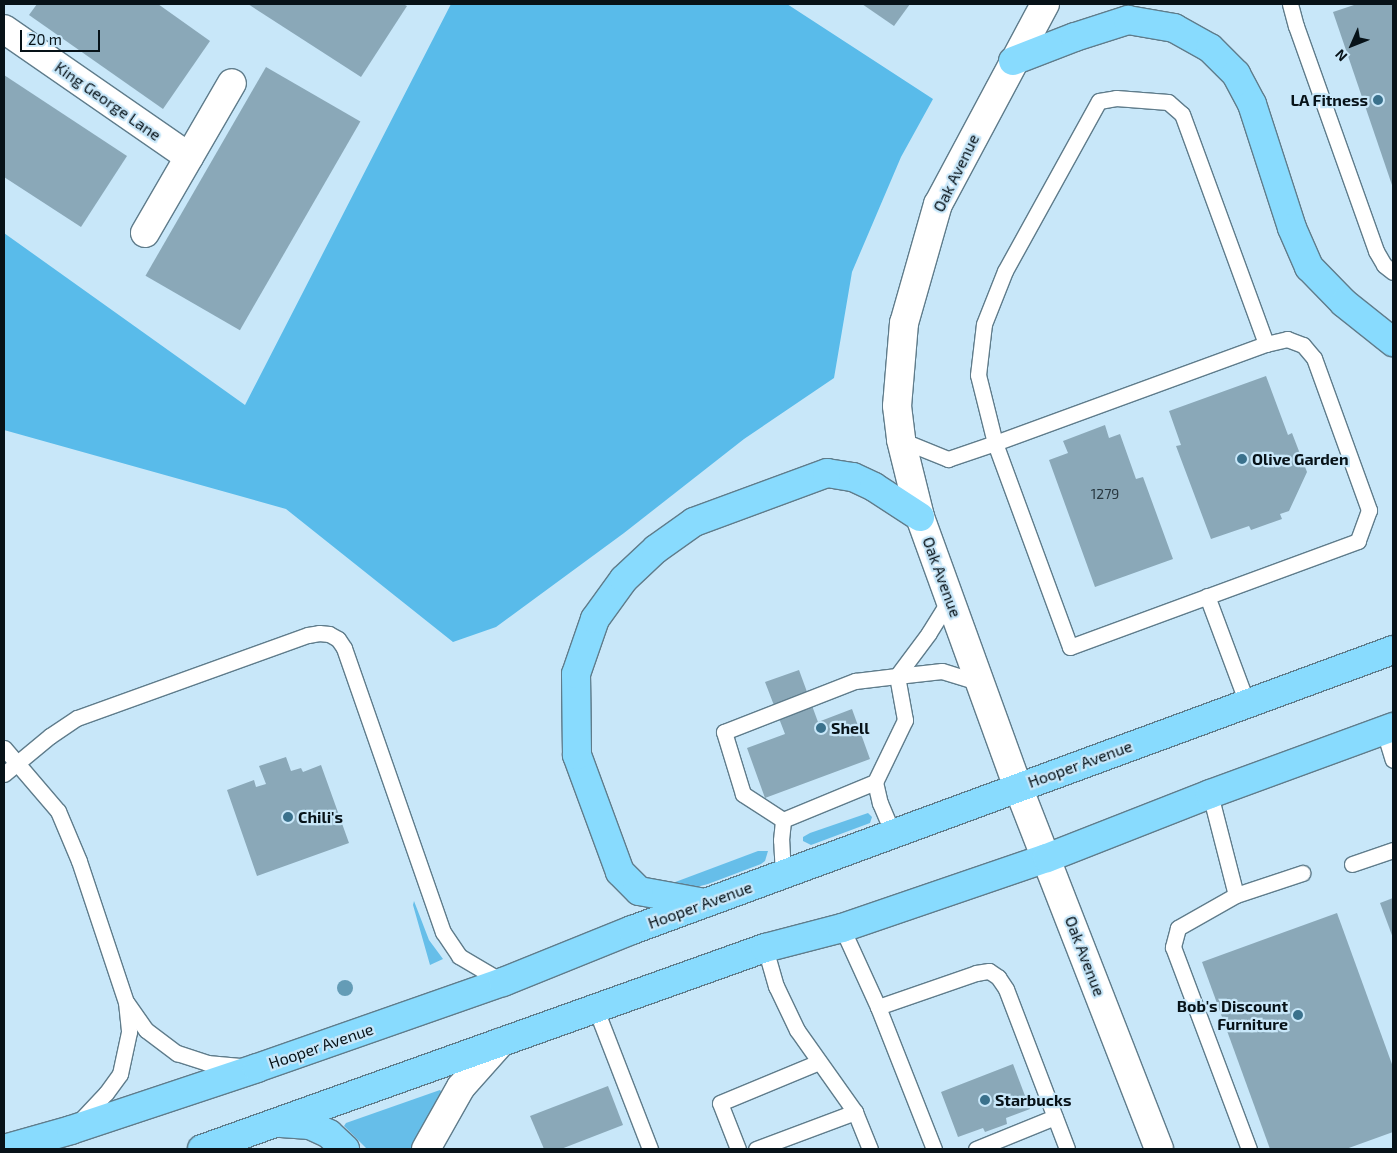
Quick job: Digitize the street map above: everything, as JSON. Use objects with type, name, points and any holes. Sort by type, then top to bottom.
[{"type":"main road","points":[[1013,61],[1075,37],[1128,20],[1174,28],[1210,48],[1236,74],[1252,104],[1292,228],[1309,267],[1344,303],[1393,342]]},
{"type":"main road","points":[[706,903],[639,891],[620,872],[577,755],[576,674],[594,619],[624,579],[656,549],[694,522],[827,473],[853,477],[920,517]]},
{"type":"main road","name":"Hooper Avenue","points":[[4,1149],[72,1130],[503,982],[632,930],[1393,650]]},
{"type":"main road","points":[[202,1149],[765,948],[842,928],[1047,858],[1210,794],[1389,729]]},
{"type":"main road","points":[[278,1123],[310,1125],[329,1134],[346,1149]]},
{"type":"street","name":"Oak Avenue","points":[[1046,4],[1013,61],[938,204],[904,323],[897,406],[901,440],[920,517],[1018,787],[1159,1149]]},
{"type":"street","name":"King George Lane","points":[[4,29],[188,157]]},
{"type":"street","points":[[145,233],[232,83]]},
{"type":"street","points":[[428,1148],[461,1087],[500,1042]]},
{"type":"lane","points":[[1290,4],[1299,36],[1376,251],[1384,265],[1393,272]]},
{"type":"lane","points":[[901,440],[948,459],[995,443],[1266,344],[1287,339],[1303,345],[1314,358],[1369,510],[1358,541],[1070,647],[995,443],[978,375],[984,324],[1005,271],[1099,101],[1116,98],[1168,102],[1182,114],[1266,344]]},
{"type":"lane","points":[[1207,596],[1247,703]]},
{"type":"lane","points":[[893,833],[880,803],[876,782],[905,720],[897,676],[929,634],[950,599]]},
{"type":"lane","points":[[4,774],[16,762],[77,718],[308,635],[318,633],[329,634],[338,639],[344,648],[443,932],[460,956],[503,982]]},
{"type":"lane","points":[[783,820],[743,794],[724,732],[855,681],[942,671],[981,683]]},
{"type":"lane","points":[[1389,729],[1393,760]]},
{"type":"lane","points":[[4,748],[58,811],[79,861],[126,1002],[129,1032],[120,1074],[106,1093],[72,1130]]},
{"type":"lane","points":[[783,820],[876,782]]},
{"type":"lane","points":[[1210,794],[1236,894]]},
{"type":"lane","points":[[783,820],[780,840],[783,875]]},
{"type":"lane","points":[[1352,864],[1393,850]]},
{"type":"lane","points":[[1249,1149],[1173,947],[1178,928],[1236,894],[1302,873]]},
{"type":"lane","points":[[842,928],[878,1008],[934,1149]]},
{"type":"lane","points":[[765,948],[776,986],[797,1030],[855,1112],[870,1149]]},
{"type":"lane","points":[[878,1008],[976,973],[989,971],[998,977],[1006,989],[1067,1149]]},
{"type":"lane","points":[[126,1002],[146,1030],[178,1054],[207,1063],[257,1068]]},
{"type":"lane","points":[[595,1008],[650,1149]]},
{"type":"lane","points":[[738,1149],[720,1103],[819,1062]]},
{"type":"lane","points":[[756,1149],[855,1112]]},
{"type":"lane","points":[[976,1149],[1055,1117]]},
{"type":"shaded area","points":[[451,4],[787,4],[933,99],[901,157],[852,272],[834,378],[744,439],[624,533],[496,627],[453,642],[286,509],[4,430],[4,233],[245,405]]},
{"type":"shaded area","points":[[868,813],[872,817],[870,823],[811,845],[803,841],[803,837],[810,833]]},
{"type":"shaded area","points":[[758,851],[768,851],[765,861],[761,864],[708,884],[685,890],[662,887]]},
{"type":"shaded area","points":[[414,901],[429,940],[443,959],[430,965],[413,905]]},
{"type":"shaded area","points":[[440,1090],[443,1094],[412,1149],[367,1149],[344,1126],[346,1123]]},
{"type":"building","points":[[37,4],[158,4],[210,41],[163,109],[29,15]]},
{"type":"building","points":[[248,4],[403,4],[407,6],[361,77]]},
{"type":"building","points":[[862,4],[910,4],[894,26]]},
{"type":"building","name":"LA Fitness","points":[[1357,4],[1393,4],[1393,188],[1333,12]]},
{"type":"building","points":[[266,67],[360,122],[240,330],[146,276]]},
{"type":"building","points":[[4,75],[127,156],[81,227],[4,177]]},
{"type":"building","name":"Olive Garden","points":[[1266,376],[1288,435],[1292,433],[1307,472],[1289,511],[1280,514],[1282,519],[1251,530],[1249,526],[1211,539],[1176,446],[1181,445],[1169,411]]},
{"type":"building","points":[[1105,425],[1109,438],[1120,434],[1136,479],[1143,477],[1173,559],[1095,587],[1049,460],[1068,453],[1063,441]]},
{"type":"building","name":"Shell","points":[[799,670],[818,722],[852,709],[870,759],[765,798],[747,748],[785,734],[765,682]]},
{"type":"building","name":"Chili's","points":[[286,757],[291,771],[301,768],[303,772],[321,765],[349,843],[257,876],[227,790],[254,780],[256,787],[266,784],[259,766]]},
{"type":"building","points":[[1393,898],[1393,938],[1380,903]]},
{"type":"building","name":"Bob's Discount Furniture","points":[[1337,913],[1393,1067],[1393,1132],[1346,1149],[1270,1149],[1202,962]]},
{"type":"building","name":"Starbucks","points":[[1013,1064],[1030,1109],[1006,1118],[1007,1124],[985,1132],[983,1128],[958,1137],[941,1092]]},
{"type":"building","points":[[608,1086],[623,1125],[561,1149],[544,1149],[530,1116]]},
{"type":"place","name":"LA Fitness","points":[[1378,100]]},
{"type":"place","name":"Olive Garden","points":[[1242,459]]},
{"type":"place","name":"Shell","points":[[821,728]]},
{"type":"place","name":"Chili's","points":[[288,817]]},
{"type":"place","name":"Bob's Discount Furniture","points":[[1298,1015]]},
{"type":"place","name":"Starbucks","points":[[985,1100]]}]
